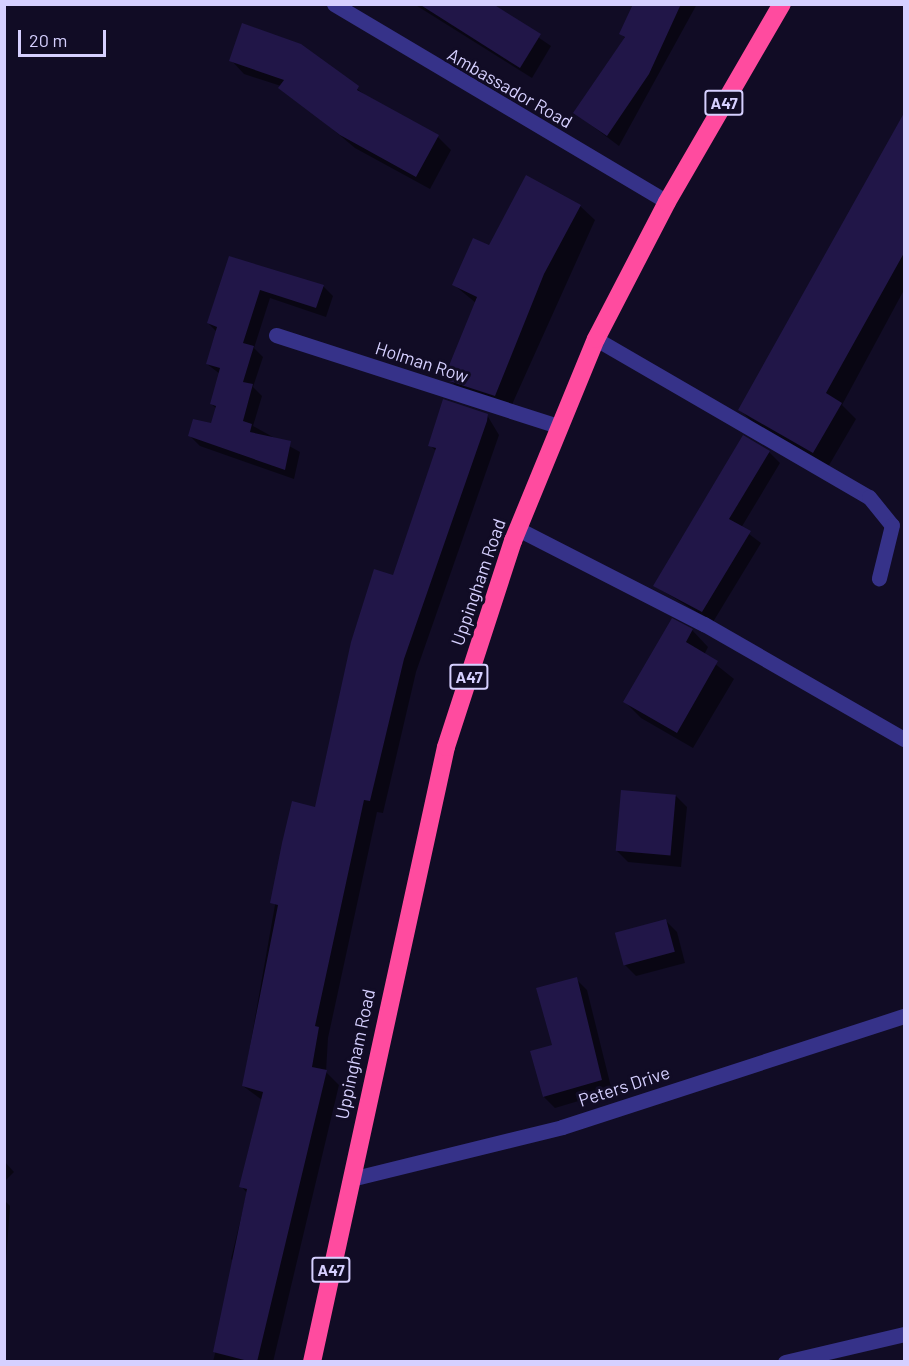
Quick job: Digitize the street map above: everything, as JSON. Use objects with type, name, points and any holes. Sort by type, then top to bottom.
[{"type":"highway","name":"Uppingham Road","points":[[312,1362],[446,747],[518,529],[557,426],[596,339],[667,202],[782,4]]},
{"type":"street","name":"Ambassador Road","points":[[334,4],[667,202]]},
{"type":"street","name":"Holman Row","points":[[276,335],[557,426]]},
{"type":"street","points":[[596,339],[869,497],[892,525],[879,578]]},
{"type":"street","points":[[518,529],[704,624],[904,740]]},
{"type":"street","name":"Peters Drive","points":[[351,1179],[562,1127],[904,1016]]},
{"type":"street","points":[[785,1362],[904,1334]]},
{"type":"building","points":[[419,4],[493,4],[541,34],[520,68]]},
{"type":"building","points":[[633,4],[681,4],[649,74],[607,136],[573,113],[625,37],[619,34]]},
{"type":"building","points":[[242,23],[301,44],[359,86],[357,90],[439,135],[416,177],[340,135],[278,88],[284,80],[229,61]]},
{"type":"building","points":[[904,113],[904,253],[826,393],[842,403],[813,453],[738,410]]},
{"type":"building","points":[[526,175],[581,205],[544,274],[495,396],[449,381],[446,373],[477,297],[452,285],[473,238],[489,245]]},
{"type":"building","points":[[229,256],[324,285],[316,308],[260,290],[243,343],[254,346],[243,382],[253,384],[243,421],[252,424],[250,432],[291,441],[285,470],[188,436],[193,419],[211,423],[216,406],[210,404],[220,368],[206,364],[217,327],[207,323]]},
{"type":"building","points":[[443,399],[488,414],[487,421],[404,659],[370,801],[364,800],[315,1026],[319,1027],[312,1067],[327,1070],[257,1362],[252,1362],[213,1352],[247,1189],[239,1187],[263,1092],[242,1086],[278,905],[270,903],[292,801],[315,807],[351,642],[374,569],[393,575],[436,448],[428,446]]},
{"type":"building","points":[[743,435],[770,451],[729,519],[751,531],[702,612],[653,586]]},
{"type":"building","points":[[672,618],[693,629],[686,642],[718,661],[677,733],[623,702]]},
{"type":"building","points":[[621,790],[676,795],[670,856],[616,851]]},
{"type":"building","points":[[666,919],[675,952],[624,966],[615,933]]},
{"type":"building","points":[[577,977],[602,1080],[543,1097],[530,1051],[552,1045],[536,988]]}]
